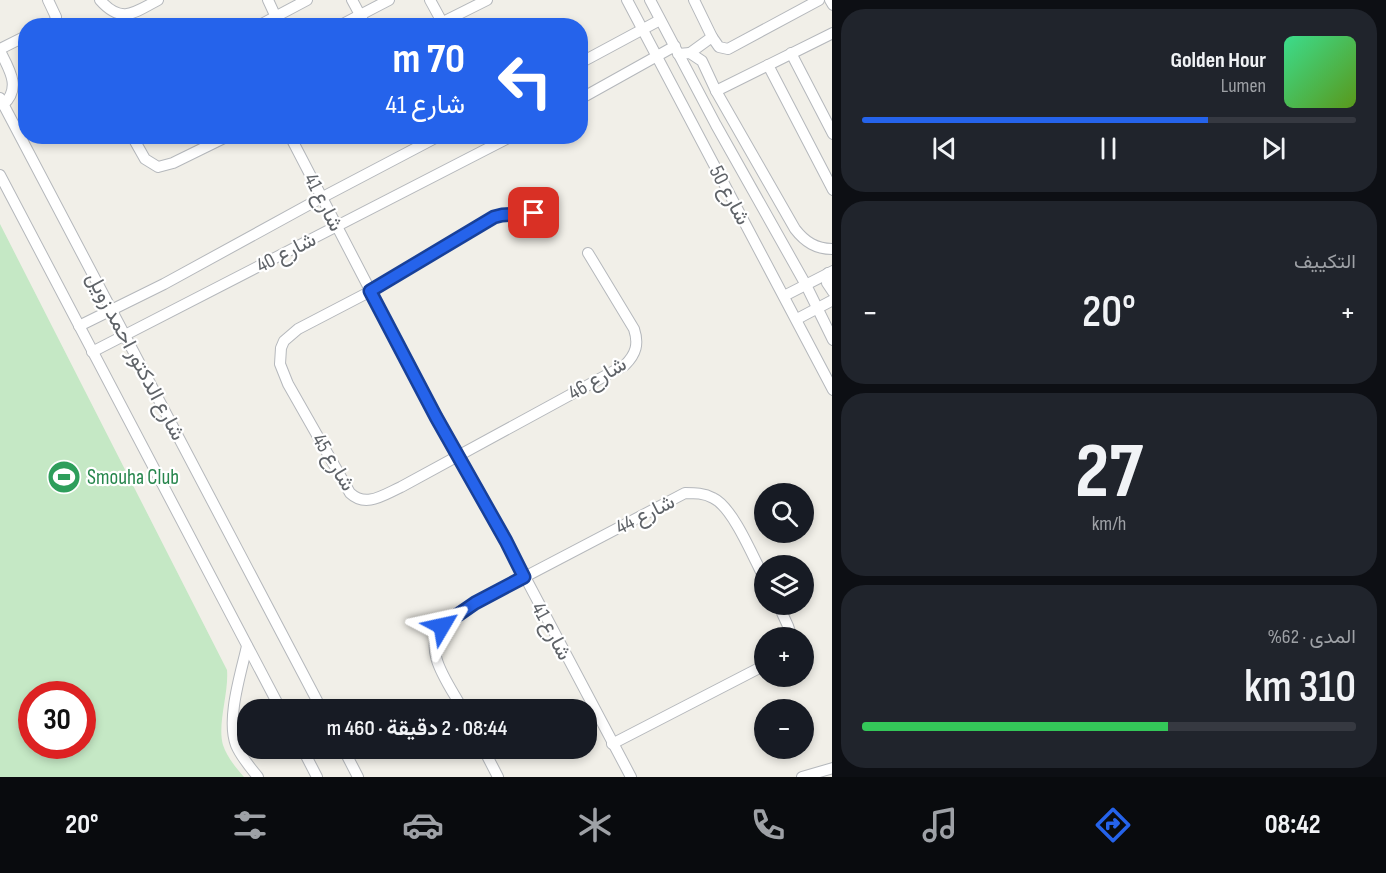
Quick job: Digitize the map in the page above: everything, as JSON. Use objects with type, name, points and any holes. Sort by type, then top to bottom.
[{"type":"street","points":[[48,0],[56,18]]},
{"type":"street","points":[[100,0],[113,12],[122,15],[131,14],[158,0]]},
{"type":"street","points":[[267,0],[276,18]]},
{"type":"street","points":[[281,18],[307,0]]},
{"type":"street","points":[[352,0],[362,18]]},
{"type":"street","points":[[353,18],[389,0]]},
{"type":"street","points":[[430,0],[437,18]]},
{"type":"street","points":[[452,18],[487,0]]},
{"type":"street","name":"شارع 50","points":[[627,0],[832,390]]},
{"type":"street","name":"شارع 50","points":[[650,0],[660,20],[681,51],[716,125],[806,285],[832,340]]},
{"type":"street","points":[[694,0],[712,37],[719,47],[728,49],[819,0]]},
{"type":"street","points":[[830,0],[832,5]]},
{"type":"street","points":[[588,59],[660,20]]},
{"type":"street","points":[[716,91],[832,33]]},
{"type":"street","points":[[588,94],[656,56],[681,51],[712,37]]},
{"type":"street","points":[[2,101],[11,96],[14,80],[0,50],[18,40]]},
{"type":"street","points":[[681,51],[702,61],[716,91],[795,229],[812,245],[832,249]]},
{"type":"street","points":[[791,53],[832,134]]},
{"type":"street","points":[[768,65],[829,175],[832,190]]},
{"type":"street","name":"شارع الدكتور احمد زويل","points":[[2,101],[18,131]]},
{"type":"street","name":"شارع الدكتور احمد زويل","points":[[25,144],[316,699]]},
{"type":"street","points":[[137,144],[145,159],[158,167],[201,144]]},
{"type":"street","name":"شارع 41","points":[[294,144],[370,291],[631,777]]},
{"type":"street","name":"شارع 40","points":[[79,326],[164,284],[424,144]]},
{"type":"street","name":"شارع 40","points":[[92,352],[497,144]]},
{"type":"street","name":"شارع الدكتور احمد زويل","points":[[0,175],[275,699]]},
{"type":"street","points":[[370,291],[494,217],[534,213]]},
{"type":"street","name":"شارع 46","points":[[458,454],[625,365],[632,358],[637,339],[634,329],[588,253]]},
{"type":"street","points":[[784,296],[830,272]]},
{"type":"street","points":[[830,272],[827,283],[832,292]]},
{"type":"street","name":"شارع 45","points":[[370,291],[289,335],[284,341],[279,356],[288,384],[354,498],[374,500],[458,454]]},
{"type":"street","points":[[797,320],[832,300]]},
{"type":"street","name":"شارع 44","points":[[457,699],[435,657],[434,640],[442,626],[456,614],[524,577],[686,494],[701,493],[715,498],[727,508],[754,559]]},
{"type":"street","points":[[247,646],[233,718],[233,733],[241,756],[258,777]]},
{"type":"street","points":[[612,744],[754,671]]},
{"type":"street","points":[[308,759],[317,777]]},
{"type":"street","points":[[349,759],[358,777]]},
{"type":"street","points":[[489,759],[498,777]]},
{"type":"street","points":[[802,777],[832,768]]},
{"type":"green space","name":"Smouha Club","points":[[0,224],[227,670],[221,728],[223,745],[244,777],[0,777]]},
{"type":"place","name":"Smouha Club","points":[[64,477]]},
{"type":"route","points":[[442,626],[456,614],[524,577],[370,291],[494,217],[534,213]]}]
